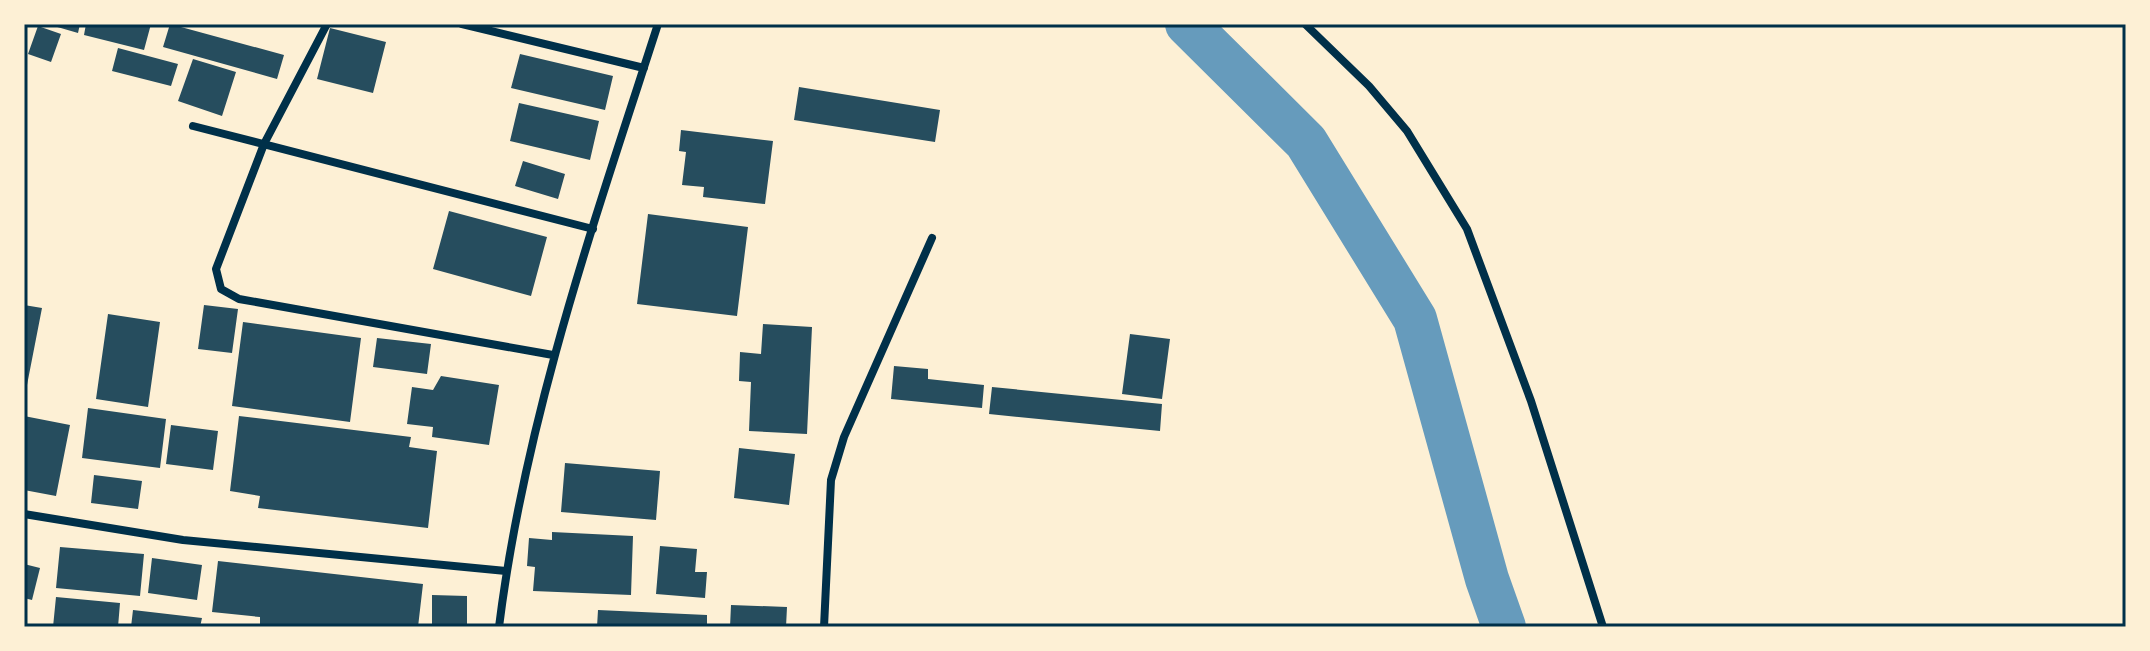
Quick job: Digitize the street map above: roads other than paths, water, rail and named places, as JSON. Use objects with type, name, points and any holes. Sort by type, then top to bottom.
[{"type":"street","points":[[327,24],[264,144],[216,269],[221,289],[239,299],[553,355]]},
{"type":"street","points":[[462,24],[644,68]]},
{"type":"street","points":[[499,627],[511,533],[553,355],[658,24]]},
{"type":"street","points":[[1305,24],[1369,86],[1407,131],[1467,229],[1531,401],[1603,627]]},
{"type":"street","points":[[193,126],[593,229]]},
{"type":"street","points":[[824,627],[831,480],[844,437],[932,238]]},
{"type":"street","points":[[24,514],[183,540],[506,571]]},
{"type":"waterway","points":[[1187,24],[1306,142],[1415,319],[1487,579],[1504,627]]}]
